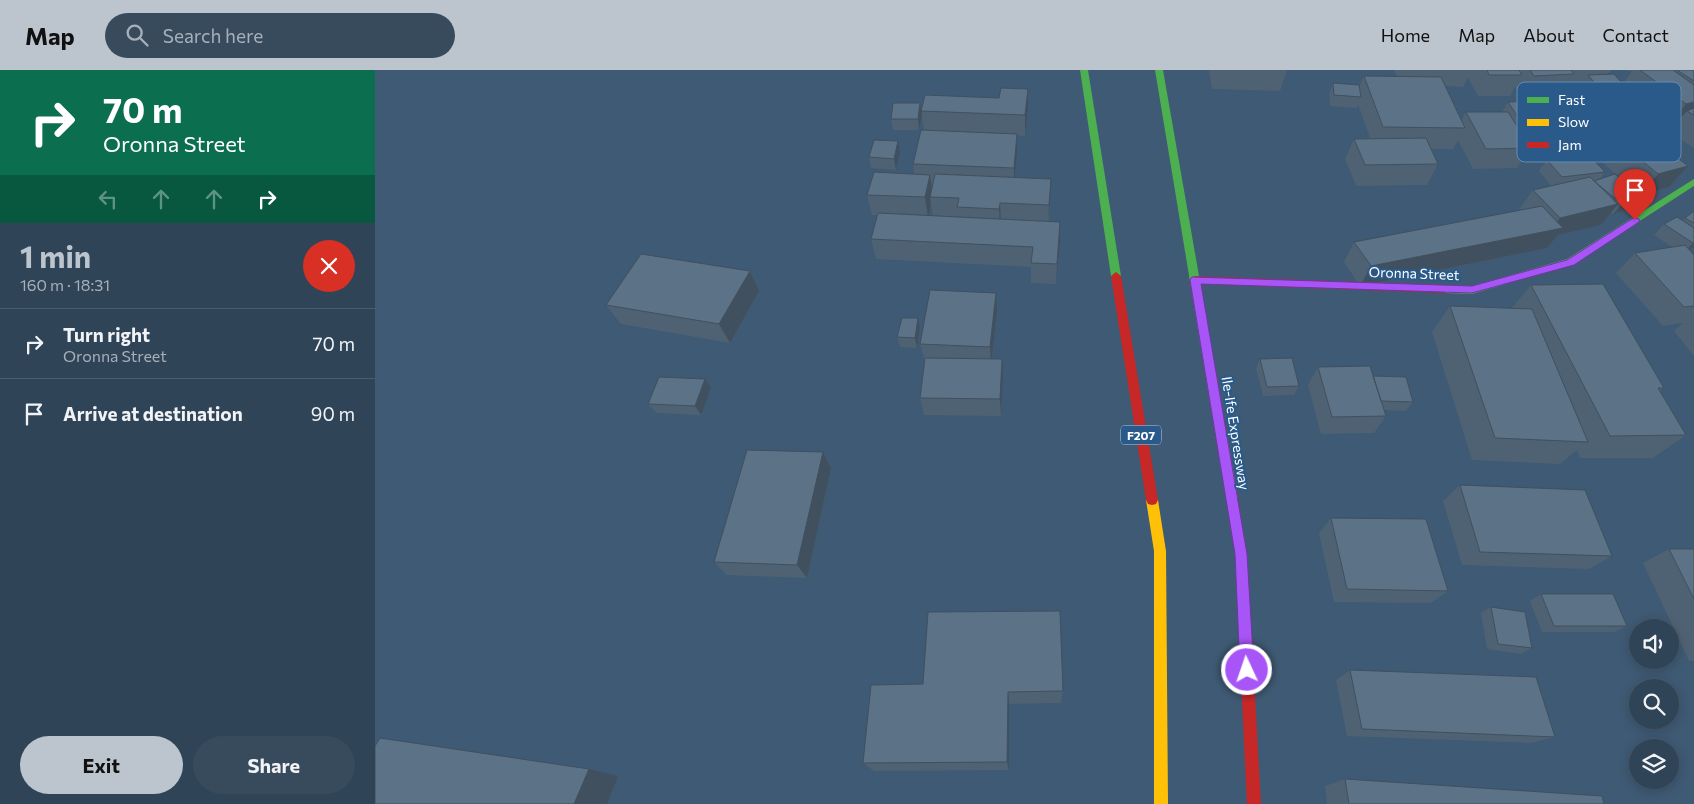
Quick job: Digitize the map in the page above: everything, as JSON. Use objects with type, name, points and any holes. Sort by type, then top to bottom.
[{"type":"main road","name":"F207","points":[[1084,70],[1160,551],[1161,804]]},
{"type":"main road","name":"Ile-Ife Expressway","points":[[1159,70],[1241,554],[1254,804]]},
{"type":"main road","name":"Oronna Street","points":[[1195,280],[1472,290],[1571,262],[1694,182]]},
{"type":"building","points":[[1487,70],[1519,70],[1522,75],[1489,75]]},
{"type":"building","points":[[1530,70],[1571,70],[1574,74],[1534,76]]},
{"type":"building","points":[[1640,70],[1673,70],[1694,85],[1694,102],[1686,104],[1681,100],[1681,82],[1656,82]]},
{"type":"building","points":[[1677,70],[1694,70],[1694,81]]},
{"type":"building","points":[[1614,74],[1621,82],[1594,82],[1588,75]]},
{"type":"building","points":[[1364,76],[1441,77],[1465,128],[1383,127]]},
{"type":"building","points":[[1333,83],[1359,85],[1361,97],[1334,95]]},
{"type":"building","points":[[1001,88],[1028,89],[1025,115],[921,111],[925,95],[999,98]]},
{"type":"building","points":[[1508,102],[1517,102],[1517,116]]},
{"type":"building","points":[[893,103],[920,103],[918,119],[891,119]]},
{"type":"building","points":[[1694,108],[1694,115],[1687,111]]},
{"type":"building","points":[[1466,112],[1508,112],[1517,126],[1517,148],[1486,149]]},
{"type":"building","points":[[921,130],[1017,134],[1014,168],[913,164]]},
{"type":"building","points":[[1426,138],[1438,164],[1365,165],[1354,139]]},
{"type":"building","points":[[874,140],[898,141],[894,159],[869,157]]},
{"type":"building","points":[[1681,161],[1688,166],[1658,174],[1643,162]]},
{"type":"building","points":[[1549,162],[1596,162],[1605,172],[1562,177]]},
{"type":"building","points":[[874,172],[930,175],[925,197],[867,195]]},
{"type":"building","points":[[935,174],[1051,179],[1049,205],[1000,203],[999,209],[957,207],[959,198],[930,197]]},
{"type":"building","points":[[1615,174],[1643,196],[1622,204],[1594,181]]},
{"type":"building","points":[[1590,177],[1618,204],[1560,218],[1533,190]]},
{"type":"building","points":[[1542,206],[1563,228],[1371,266],[1354,242]]},
{"type":"building","points":[[1694,211],[1694,223],[1685,218]]},
{"type":"building","points":[[878,213],[1060,222],[1057,264],[1031,263],[1033,247],[871,239]]},
{"type":"building","points":[[1677,217],[1694,228],[1694,243],[1664,224]]},
{"type":"building","points":[[1685,245],[1694,255],[1694,306],[1684,307],[1635,253]]},
{"type":"building","points":[[641,254],[750,271],[719,324],[606,305]]},
{"type":"building","points":[[1603,284],[1664,388],[1658,388],[1686,435],[1610,436],[1531,285]]},
{"type":"building","points":[[930,290],[996,293],[990,347],[920,344]]},
{"type":"building","points":[[1450,306],[1532,309],[1588,442],[1495,438]]},
{"type":"building","points":[[902,318],[918,318],[915,338],[897,337]]},
{"type":"building","points":[[925,358],[1002,359],[1000,399],[920,398]]},
{"type":"building","points":[[1292,358],[1299,386],[1267,387],[1260,359]]},
{"type":"building","points":[[1370,366],[1386,416],[1332,417],[1318,367]]},
{"type":"building","points":[[1373,376],[1406,377],[1413,402],[1381,401]]},
{"type":"building","points":[[659,377],[705,379],[695,406],[648,404]]},
{"type":"building","points":[[747,450],[823,452],[797,565],[714,562]]},
{"type":"building","points":[[1460,485],[1585,490],[1612,556],[1480,552]]},
{"type":"building","points":[[1331,518],[1426,519],[1448,591],[1347,589]]},
{"type":"building","points":[[1669,549],[1694,549],[1694,599]]},
{"type":"building","points":[[1541,594],[1613,594],[1627,626],[1554,626]]},
{"type":"building","points":[[1491,607],[1525,612],[1532,648],[1498,644]]},
{"type":"building","points":[[1060,611],[1063,691],[1008,692],[1007,762],[863,763],[871,685],[923,684],[928,612]]},
{"type":"building","points":[[1350,670],[1536,677],[1555,737],[1362,729]]},
{"type":"building","points":[[380,738],[589,769],[574,804],[375,804],[375,746]]},
{"type":"building","points":[[1345,779],[1602,796],[1604,804],[1349,804]]},
{"type":"traffic: fast","points":[[1084,70],[1116,276]]},
{"type":"traffic: fast","points":[[1159,70],[1232,499]]},
{"type":"traffic: fast","points":[[1445,289],[1472,290],[1570,262],[1694,182]]},
{"type":"traffic: slow","points":[[1152,500],[1160,551],[1161,804]]},
{"type":"traffic: jam","points":[[1116,276],[1152,500]]},
{"type":"traffic: jam","points":[[1195,280],[1445,289]]},
{"type":"traffic: jam","points":[[1232,499],[1241,554],[1254,804]]},
{"type":"route","points":[[1247,670],[1241,554],[1195,280],[1472,290],[1571,262],[1635,220]]}]
